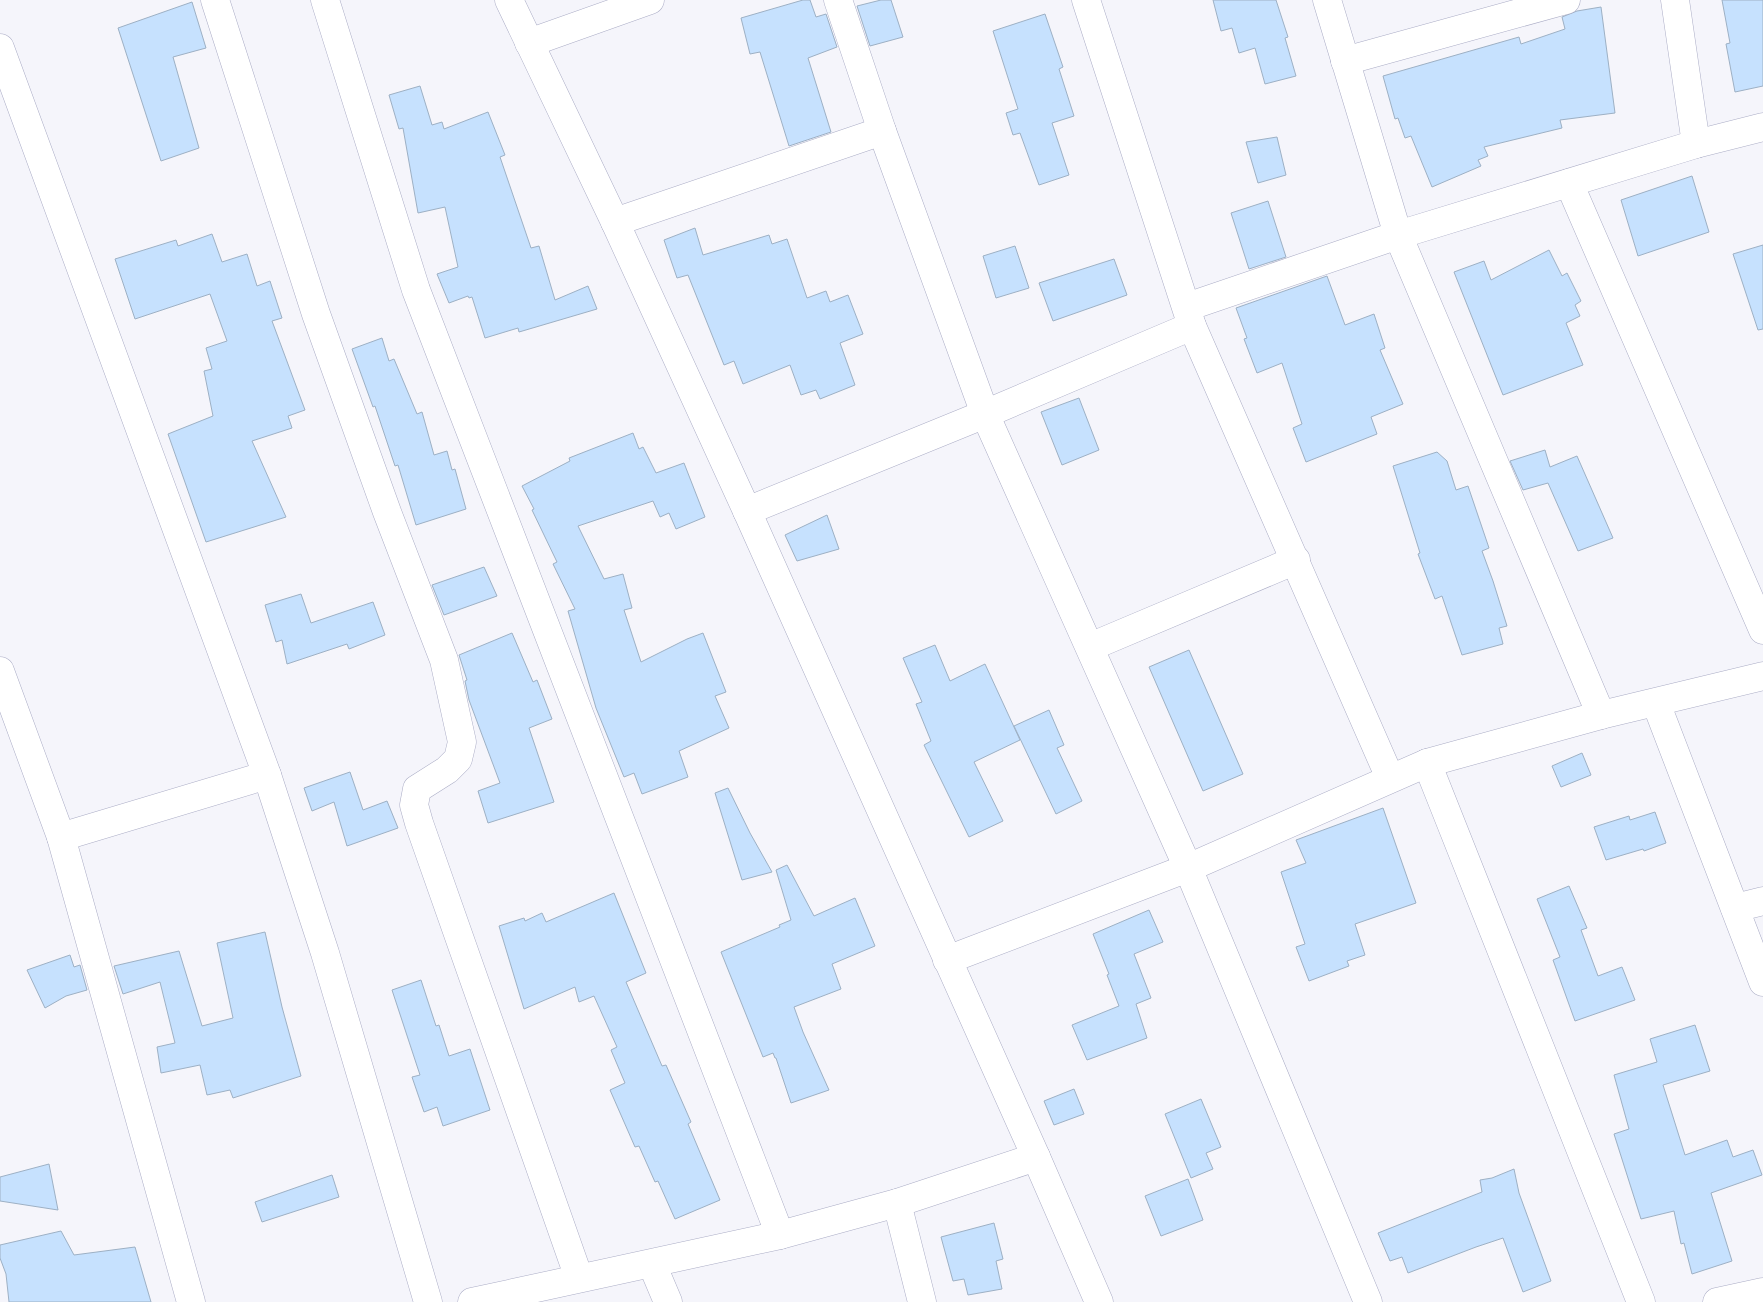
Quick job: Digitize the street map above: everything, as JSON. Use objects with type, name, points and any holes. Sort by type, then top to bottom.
[{"type":"street","points":[[215,0],[316,314],[387,512],[444,660],[462,742],[458,758],[447,770],[417,789],[414,805],[579,1278]]},
{"type":"street","points":[[324,0],[416,290],[780,1235]]},
{"type":"street","points":[[509,0],[528,43],[616,222],[747,511],[1099,1302]]},
{"type":"street","points":[[528,43],[650,0]]},
{"type":"street","points":[[838,0],[882,131],[985,414],[1188,868],[1368,1302]]},
{"type":"street","points":[[1086,0],[1189,317],[1390,778]]},
{"type":"street","points":[[1327,0],[1398,235],[1601,714]]},
{"type":"street","points":[[1345,60],[1566,0]]},
{"type":"street","points":[[1675,0],[1696,144]]},
{"type":"street","points":[[0,48],[267,775],[326,953],[428,1302]]},
{"type":"street","points":[[747,511],[985,414],[1189,317],[1398,235],[1696,144],[1763,127]]},
{"type":"street","points":[[616,222],[882,131]]},
{"type":"street","points":[[1570,184],[1763,630]]},
{"type":"street","points":[[1090,647],[1296,560]]},
{"type":"street","points":[[0,671],[8,713],[61,836],[190,1302]]},
{"type":"street","points":[[947,960],[1188,868],[1426,763],[1601,714],[1656,703],[1763,676]]},
{"type":"street","points":[[1656,703],[1763,982]]},
{"type":"street","points":[[1426,763],[1641,1302]]},
{"type":"street","points":[[61,836],[267,775]]},
{"type":"street","points":[[1735,908],[1763,901]]},
{"type":"street","points":[[472,1302],[780,1235],[897,1204],[1036,1157]]},
{"type":"street","points":[[897,1204],[922,1302]]},
{"type":"street","points":[[652,1264],[668,1302]]},
{"type":"street","points":[[1717,1302],[1763,1292]]},
{"type":"building","points":[[803,0],[810,0],[816,17],[826,14],[837,47],[808,58],[831,132],[789,146],[760,52],[750,54],[741,18]]},
{"type":"building","points":[[881,0],[891,0],[903,37],[870,46],[857,6]]},
{"type":"building","points":[[1213,0],[1276,0],[1288,37],[1285,38],[1296,76],[1265,84],[1255,48],[1239,53],[1232,28],[1221,31]]},
{"type":"building","points":[[1722,0],[1763,0],[1763,86],[1735,92],[1726,44],[1730,43]]},
{"type":"building","points":[[192,2],[206,48],[173,57],[199,148],[161,161],[118,28]]},
{"type":"building","points":[[1601,7],[1615,113],[1560,120],[1562,128],[1484,147],[1488,156],[1478,160],[1481,166],[1432,187],[1411,136],[1405,138],[1398,118],[1395,119],[1383,76],[1519,37],[1521,44],[1565,29],[1562,17],[1577,11]]},
{"type":"building","points":[[1045,14],[1063,67],[1059,69],[1074,116],[1052,123],[1069,175],[1039,185],[1020,133],[1013,135],[1006,113],[1018,109],[993,31]]},
{"type":"building","points":[[420,86],[432,125],[442,122],[444,129],[488,112],[505,155],[500,157],[531,248],[539,246],[555,300],[588,286],[597,309],[519,332],[518,328],[485,338],[472,297],[469,298],[468,296],[449,303],[437,274],[458,267],[445,207],[418,213],[403,128],[399,129],[389,95]]},
{"type":"building","points":[[1277,137],[1286,175],[1258,183],[1246,142]]},
{"type":"building","points":[[1692,176],[1709,232],[1638,256],[1621,200]]},
{"type":"building","points":[[1268,201],[1286,257],[1249,269],[1231,213]]},
{"type":"building","points":[[695,228],[703,255],[769,235],[772,244],[787,239],[807,298],[826,291],[830,302],[848,295],[863,334],[840,343],[855,385],[820,399],[816,390],[801,395],[790,365],[743,384],[734,361],[724,365],[688,275],[677,278],[664,240]]},
{"type":"building","points":[[212,234],[222,262],[247,254],[257,286],[270,281],[282,318],[272,321],[305,410],[288,416],[292,428],[252,441],[286,517],[206,542],[168,434],[213,416],[204,371],[212,369],[206,348],[227,341],[210,294],[135,319],[115,259],[176,240],[178,246]]},
{"type":"building","points":[[1763,245],[1763,329],[1758,330],[1733,254]]},
{"type":"building","points":[[1015,246],[1029,288],[996,298],[983,256]]},
{"type":"building","points":[[1549,250],[1562,276],[1567,273],[1581,301],[1575,305],[1580,316],[1566,323],[1583,365],[1503,395],[1454,272],[1484,261],[1491,280]]},
{"type":"building","points":[[1114,259],[1127,295],[1053,321],[1039,283]]},
{"type":"building","points":[[1327,276],[1345,325],[1374,314],[1385,348],[1380,350],[1403,404],[1371,417],[1377,434],[1306,462],[1293,428],[1302,424],[1282,363],[1257,373],[1244,339],[1247,338],[1236,308]]},
{"type":"building","points":[[382,338],[389,361],[394,359],[417,414],[422,412],[434,455],[447,451],[452,470],[455,469],[466,509],[416,525],[398,465],[395,466],[375,406],[373,407],[352,349]]},
{"type":"building","points":[[1079,398],[1099,450],[1062,465],[1041,412]]},
{"type":"building","points":[[633,433],[639,449],[643,447],[656,473],[684,463],[705,517],[676,529],[669,513],[660,517],[653,501],[578,526],[604,579],[623,574],[632,608],[624,610],[641,662],[703,633],[726,692],[715,696],[729,728],[679,751],[688,777],[642,794],[634,773],[624,777],[596,708],[568,611],[575,609],[553,564],[557,562],[522,486],[570,461],[569,458]]},
{"type":"building","points":[[1545,450],[1550,467],[1577,456],[1613,538],[1578,551],[1548,483],[1523,490],[1510,461]]},
{"type":"building","points":[[1437,452],[1447,461],[1456,490],[1468,486],[1489,548],[1482,551],[1507,626],[1499,628],[1503,644],[1462,655],[1442,596],[1435,599],[1418,554],[1420,553],[1393,466]]},
{"type":"building","points":[[827,515],[839,549],[797,561],[785,535]]},
{"type":"building","points":[[484,567],[497,596],[444,615],[432,585]]},
{"type":"building","points":[[301,594],[311,623],[373,602],[385,635],[349,649],[347,644],[287,664],[282,640],[276,642],[265,605]]},
{"type":"building","points":[[512,633],[533,682],[537,680],[552,719],[529,728],[554,802],[488,823],[478,791],[500,783],[469,700],[465,681],[467,680],[459,655]]},
{"type":"building","points":[[935,645],[950,681],[985,664],[1020,740],[974,762],[1003,821],[969,837],[924,745],[931,741],[916,704],[922,702],[903,658]]},
{"type":"building","points":[[1189,650],[1243,774],[1203,791],[1149,667]]},
{"type":"building","points":[[1049,710],[1064,745],[1057,748],[1082,801],[1056,814],[1014,726]]},
{"type":"building","points":[[1582,753],[1591,775],[1561,787],[1552,766]]},
{"type":"building","points":[[350,772],[363,810],[387,801],[398,828],[347,846],[334,802],[312,811],[304,788]]},
{"type":"building","points":[[728,788],[772,872],[742,880],[715,793]]},
{"type":"building","points":[[1383,808],[1416,903],[1355,924],[1365,955],[1347,961],[1349,966],[1309,981],[1296,947],[1305,944],[1281,872],[1306,863],[1296,840]]},
{"type":"building","points":[[1655,812],[1666,843],[1644,851],[1643,849],[1606,860],[1594,827],[1629,816],[1630,820]]},
{"type":"building","points":[[787,865],[814,916],[855,898],[875,946],[832,964],[841,989],[794,1007],[829,1090],[791,1103],[773,1053],[763,1057],[721,952],[780,927],[779,925],[791,920],[776,870]]},
{"type":"building","points":[[1569,886],[1587,928],[1581,930],[1598,976],[1622,967],[1635,1000],[1575,1021],[1553,960],[1560,957],[1537,899]]},
{"type":"building","points":[[614,893],[646,973],[626,982],[662,1066],[666,1065],[691,1122],[688,1124],[720,1200],[675,1219],[658,1181],[655,1182],[639,1146],[635,1147],[610,1090],[625,1083],[611,1050],[617,1047],[594,996],[579,1002],[575,987],[524,1009],[499,926],[524,918],[525,921],[542,913],[546,922]]},
{"type":"building","points":[[1149,910],[1163,942],[1134,954],[1151,998],[1136,1004],[1147,1038],[1087,1060],[1072,1025],[1119,1006],[1093,934]]},
{"type":"building","points":[[265,932],[282,1007],[301,1076],[233,1098],[230,1090],[207,1095],[200,1065],[161,1073],[157,1047],[175,1043],[160,982],[123,994],[114,966],[179,951],[202,1026],[233,1018],[217,943]]},
{"type":"building","points":[[70,955],[74,967],[80,965],[87,990],[66,996],[45,1008],[27,970]]},
{"type":"building","points":[[421,980],[436,1026],[439,1025],[449,1056],[470,1049],[490,1110],[443,1126],[437,1107],[424,1112],[412,1077],[420,1075],[392,990]]},
{"type":"building","points":[[1695,1025],[1710,1071],[1663,1085],[1685,1155],[1727,1140],[1733,1157],[1753,1150],[1762,1175],[1711,1193],[1732,1261],[1692,1274],[1684,1243],[1681,1244],[1674,1211],[1641,1219],[1614,1134],[1629,1129],[1614,1075],[1657,1062],[1650,1039]]},
{"type":"building","points":[[1074,1089],[1084,1114],[1054,1125],[1044,1101]]},
{"type":"building","points":[[1201,1099],[1221,1147],[1206,1153],[1213,1169],[1191,1178],[1165,1114]]},
{"type":"building","points":[[49,1164],[58,1210],[0,1201],[0,1177]]},
{"type":"building","points":[[1514,1169],[1519,1193],[1551,1281],[1523,1292],[1503,1238],[1408,1273],[1402,1257],[1390,1261],[1378,1233],[1482,1192],[1480,1180],[1492,1178]]},
{"type":"building","points":[[332,1175],[339,1197],[262,1222],[255,1202]]},
{"type":"building","points":[[1188,1179],[1203,1220],[1161,1236],[1145,1196]]},
{"type":"building","points":[[994,1223],[1003,1259],[996,1261],[1002,1289],[968,1295],[964,1279],[953,1281],[941,1237]]},
{"type":"building","points":[[61,1231],[74,1255],[135,1247],[151,1302],[9,1302],[6,1274],[0,1258],[0,1245]]}]
